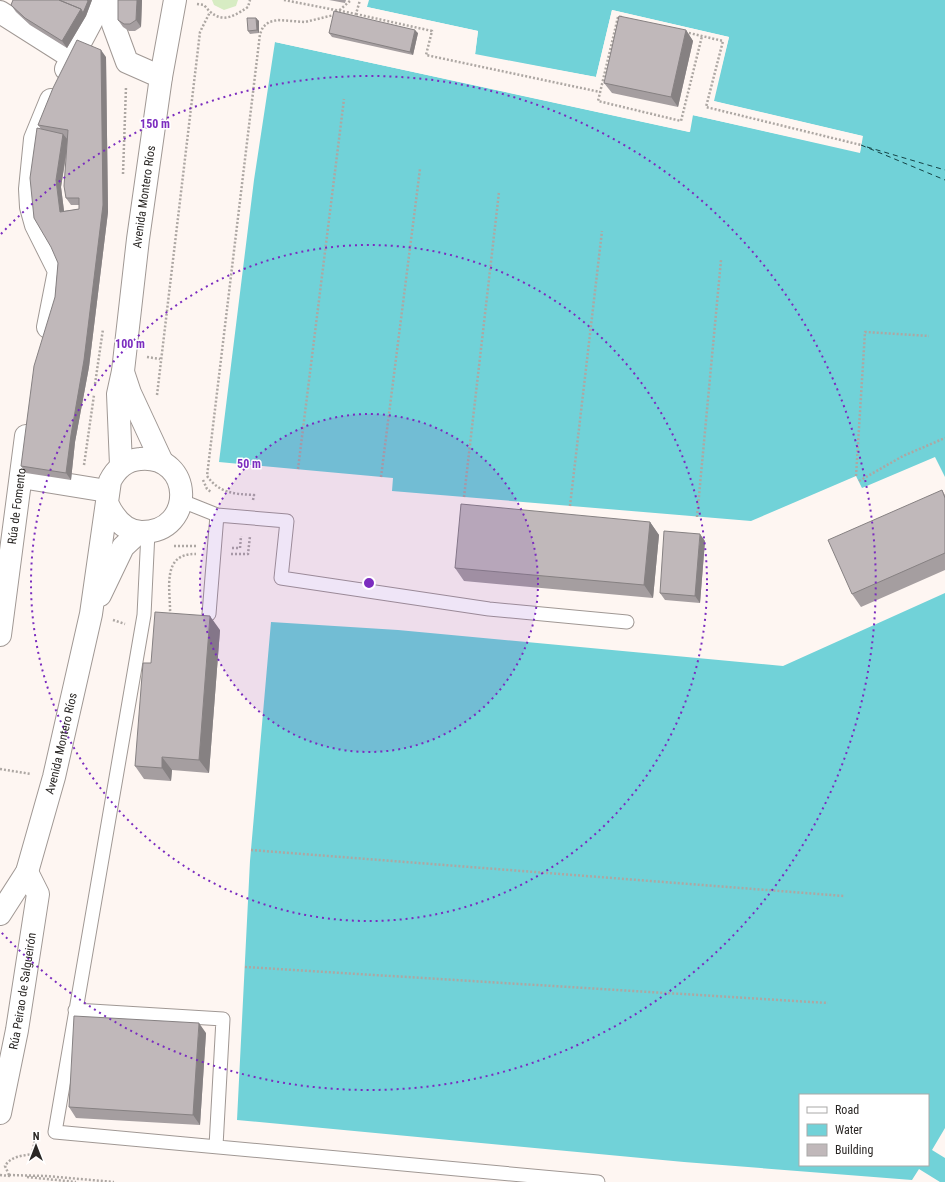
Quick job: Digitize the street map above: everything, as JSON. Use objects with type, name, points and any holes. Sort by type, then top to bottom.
[{"type":"main road","name":"Avenida Montero Ríos","points":[[121,465],[118,394],[123,371],[138,239],[161,77],[175,0]]},
{"type":"main road","points":[[41,348],[48,326],[59,271],[36,225],[31,207],[30,189],[35,139],[40,122],[71,57],[98,9],[113,3],[113,24],[127,62],[161,77]]},
{"type":"main road","points":[[0,12],[71,57]]},
{"type":"main road","points":[[123,371],[130,393],[162,462]]},
{"type":"main road","name":"Rúa de Fomento","points":[[0,635],[28,416]]},
{"type":"main road","points":[[148,458],[162,462],[171,469],[178,478],[182,489],[182,501],[174,519],[166,526],[143,532],[123,547],[91,614],[110,481],[121,465],[134,459],[148,458]]},
{"type":"main road","points":[[21,477],[81,486],[107,497],[113,516],[119,522],[125,527],[143,532]]},
{"type":"main road","name":"Avenida Montero Ríos","points":[[0,914],[27,872],[54,777],[91,614]]},
{"type":"main road","name":"Rúa Peirao de Salgueirón","points":[[0,1113],[8,1028],[38,894],[27,872]]},
{"type":"lane","points":[[182,501],[217,515],[287,521],[281,578],[489,609],[627,622]]},
{"type":"lane","points":[[209,614],[217,515]]},
{"type":"lane","points":[[143,532],[143,621],[55,1132],[598,1182]]},
{"type":"lane","points":[[75,1010],[223,1019],[216,1146]]},
{"type":"path","points":[[175,0],[204,5],[210,12],[221,18],[235,16],[248,8],[250,0]]},
{"type":"path","points":[[284,0],[341,10],[432,31],[426,55],[600,92]]},
{"type":"path","points":[[143,621],[130,613],[128,624],[143,621],[170,615],[171,567],[177,559],[185,554],[240,548],[254,496],[228,494],[214,485],[207,476],[260,34],[263,27],[269,22],[278,20],[305,22],[334,15],[351,0]]},
{"type":"path","points":[[356,14],[360,0]]},
{"type":"path","points":[[156,401],[200,32],[210,12]]},
{"type":"path","points":[[626,18],[618,16],[598,101],[681,121],[702,36]]},
{"type":"path","points":[[679,31],[723,41],[706,107],[861,145]]},
{"type":"path","points":[[122,182],[127,62]]},
{"type":"path","points":[[298,469],[344,99]]},
{"type":"path","points":[[381,477],[420,169]]},
{"type":"path","points":[[464,497],[499,192]]},
{"type":"path","points":[[570,506],[602,231]]},
{"type":"path","points":[[697,517],[722,260]]},
{"type":"path","points":[[95,385],[104,322]]},
{"type":"path","points":[[856,476],[866,332],[929,336]]},
{"type":"path","points":[[81,486],[94,393]]},
{"type":"path","points":[[859,481],[903,456],[945,438]]},
{"type":"path","points":[[200,475],[208,489],[213,493]]},
{"type":"path","points":[[171,548],[175,546],[248,554],[247,518]]},
{"type":"path","points":[[0,769],[54,777]]},
{"type":"path","points":[[251,850],[844,896]]},
{"type":"path","points":[[245,967],[828,1003]]},
{"type":"path","points":[[0,1175],[46,1176],[114,1182]]},
{"type":"path","points":[[9,1175],[76,1182]]},
{"type":"green space","points":[[212,0],[238,0],[236,6],[224,10],[214,5]]},
{"type":"water","points":[[369,0],[945,0],[945,477],[935,457],[862,488],[856,476],[751,521],[392,491],[393,478],[219,462],[254,180],[275,42],[689,132],[692,115],[860,152],[862,136],[713,101],[729,37],[612,10],[596,77],[475,54],[478,31],[367,7]]},
{"type":"water","points":[[945,593],[945,1128],[932,1150],[945,1158],[945,1182],[940,1182],[919,1169],[912,1180],[684,1162],[237,1120],[250,861],[271,622],[398,630],[783,666]]},
{"type":"pier","points":[[367,7],[478,31],[475,55],[596,77],[612,10],[729,37],[714,101],[863,136],[860,153],[693,115],[690,132],[275,42],[278,41],[688,129],[691,115],[693,113],[858,150],[860,137],[712,102],[727,38],[613,12],[598,77],[596,79],[474,56],[476,33],[365,8]]},
{"type":"building","points":[[13,0],[59,0],[81,9],[62,41],[25,18],[11,5]]},
{"type":"building","points":[[59,0],[88,1],[83,13],[81,9]]},
{"type":"building","points":[[118,0],[137,0],[136,20],[130,24],[124,24],[118,20]]},
{"type":"building","points":[[334,11],[415,30],[410,52],[329,33]]},
{"type":"building","points":[[619,16],[686,30],[671,97],[604,83]]},
{"type":"building","points":[[247,18],[256,18],[257,30],[248,31]]},
{"type":"building","points":[[77,40],[101,50],[103,205],[84,360],[66,473],[21,466],[34,366],[55,297],[58,263],[51,247],[34,218],[30,178],[37,128],[63,134],[56,180],[60,212],[79,209],[79,198],[66,198],[64,186],[68,130],[38,125],[53,88]]},
{"type":"building","points":[[942,490],[945,498],[945,553],[852,594],[828,540]]},
{"type":"building","points":[[461,504],[650,522],[644,585],[455,568]]},
{"type":"building","points":[[664,531],[700,534],[695,596],[660,593]]},
{"type":"building","points":[[155,612],[210,616],[199,760],[162,757],[162,768],[135,766],[143,663],[151,663]]},
{"type":"building","points":[[74,1016],[199,1023],[193,1115],[69,1107]]},
{"type":"ferry route","points":[[861,145],[945,180]]},
{"type":"ferry route","points":[[867,147],[945,170]]}]
